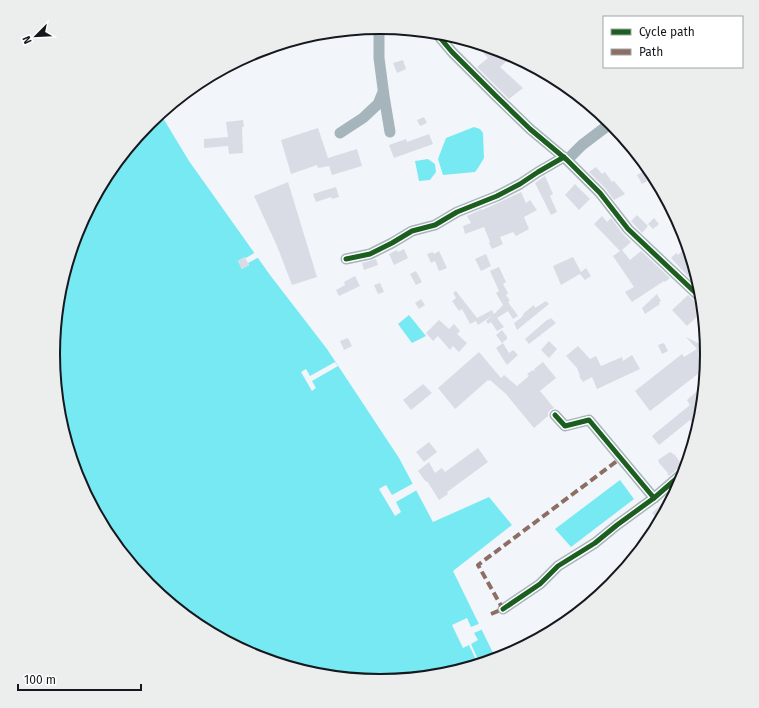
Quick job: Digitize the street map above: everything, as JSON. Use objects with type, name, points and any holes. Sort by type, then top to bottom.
[{"type":"street","points":[[379,34],[379,58],[390,132]]},
{"type":"street","points":[[442,40],[452,52],[530,129],[565,159],[600,193],[628,229],[693,290]]},
{"type":"street","points":[[340,133],[363,118],[378,104],[383,92]]},
{"type":"street","points":[[346,259],[370,254],[412,231],[435,225],[457,212],[497,196],[520,184],[538,172],[565,159],[605,127]]},
{"type":"street","points":[[555,415],[566,426],[589,420],[654,498]]},
{"type":"street","points":[[502,609],[540,584],[558,566],[595,544],[672,482]]},
{"type":"water","points":[[163,118],[189,161],[270,275],[327,349],[399,458],[433,522],[489,497],[512,525],[453,571],[493,653],[442,668],[421,671],[380,674],[338,671],[317,668],[277,657],[257,650],[219,631],[185,608],[169,595],[139,565],[113,532],[93,496],[76,457],[70,437],[62,396],[60,375],[60,333],[62,312],[70,271],[76,251],[102,194],[126,159],[139,143]]},
{"type":"water","points":[[474,127],[480,129],[483,133],[484,158],[478,168],[475,172],[443,175],[438,159],[446,138]]},
{"type":"water","points":[[428,159],[435,164],[436,172],[430,180],[419,181],[415,161]]},
{"type":"water","points":[[409,315],[426,336],[412,343],[398,324]]},
{"type":"water","points":[[620,480],[634,499],[571,547],[555,529]]},
{"type":"pier","points":[[256,252],[259,257],[248,263],[249,265],[242,269],[238,261]]},
{"type":"pier","points":[[335,362],[338,366],[312,381],[316,388],[312,391],[301,372],[306,369],[310,376]]},
{"type":"pier","points":[[414,483],[417,490],[396,502],[401,512],[395,516],[379,489],[386,485],[392,495]]},
{"type":"pier","points":[[467,618],[471,627],[481,623],[483,629],[474,633],[478,640],[471,644],[477,658],[476,659],[469,645],[463,648],[452,625]]},
{"type":"building","points":[[481,51],[507,61],[500,67],[523,88],[509,99],[477,67],[488,58]]},
{"type":"building","points":[[403,60],[406,69],[397,73],[393,63]]},
{"type":"building","points":[[424,117],[427,123],[420,126],[417,120]]},
{"type":"building","points":[[243,120],[243,153],[229,154],[228,146],[204,148],[204,139],[228,137],[226,122]]},
{"type":"building","points":[[318,128],[328,158],[357,149],[362,166],[332,175],[329,166],[318,168],[317,165],[291,174],[281,140]]},
{"type":"building","points":[[429,134],[433,144],[394,158],[389,145],[406,139],[407,142]]},
{"type":"building","points":[[596,167],[602,174],[605,172],[612,182],[614,181],[625,194],[614,200],[605,188],[589,172]]},
{"type":"building","points":[[643,172],[649,180],[642,184],[637,175]]},
{"type":"building","points":[[545,176],[553,194],[550,196],[557,212],[551,215],[535,183]]},
{"type":"building","points":[[288,182],[317,277],[292,285],[277,246],[254,196]]},
{"type":"building","points":[[575,184],[590,199],[579,210],[565,195]]},
{"type":"building","points":[[336,187],[339,197],[332,199],[331,197],[316,202],[313,194]]},
{"type":"building","points":[[521,192],[526,203],[530,200],[537,210],[524,217],[529,229],[516,236],[513,232],[500,237],[503,244],[492,249],[484,227],[465,234],[463,226],[471,223],[467,216]]},
{"type":"building","points":[[637,215],[648,226],[642,233],[631,221]]},
{"type":"building","points":[[602,216],[607,222],[611,218],[631,242],[622,250],[630,260],[641,251],[670,278],[632,302],[625,292],[634,287],[613,256],[620,251],[594,224]]},
{"type":"building","points":[[654,218],[659,224],[653,229],[648,224]]},
{"type":"building","points":[[404,249],[408,258],[394,265],[389,254],[397,250],[398,252]]},
{"type":"building","points":[[683,250],[690,278],[671,258],[676,253],[678,255]]},
{"type":"building","points":[[439,251],[447,268],[439,271],[435,261],[431,263],[427,254],[433,252],[434,254]]},
{"type":"building","points":[[486,254],[491,266],[481,271],[475,259]]},
{"type":"building","points":[[245,257],[249,265],[242,269],[238,261]]},
{"type":"building","points":[[573,257],[581,272],[586,268],[591,276],[585,280],[580,274],[561,285],[553,266]]},
{"type":"building","points":[[376,259],[378,265],[364,270],[362,263]]},
{"type":"building","points":[[499,267],[506,282],[503,284],[508,293],[506,295],[510,301],[508,302],[518,316],[513,319],[508,311],[497,318],[504,327],[497,331],[491,322],[488,324],[486,321],[493,315],[478,325],[476,321],[470,324],[462,309],[459,311],[452,301],[456,298],[453,293],[456,291],[477,318],[492,310],[494,314],[503,305],[496,293],[499,291],[490,271]]},
{"type":"building","points":[[416,271],[422,282],[416,285],[410,274]]},
{"type":"building","points":[[355,276],[360,286],[339,296],[336,290],[345,285],[344,282]]},
{"type":"building","points":[[380,283],[384,292],[378,294],[374,285]]},
{"type":"building","points":[[657,294],[661,301],[659,302],[660,304],[645,314],[642,308]]},
{"type":"building","points":[[688,295],[695,302],[697,316],[687,326],[672,310]]},
{"type":"building","points":[[421,299],[425,305],[419,309],[415,303]]},
{"type":"building","points":[[546,301],[549,304],[517,330],[514,323],[522,317],[524,313],[534,305],[535,308]]},
{"type":"building","points":[[551,318],[556,323],[529,344],[525,339]]},
{"type":"building","points":[[439,320],[449,329],[454,324],[460,331],[457,334],[467,343],[459,352],[453,346],[450,350],[438,336],[433,341],[426,333]]},
{"type":"building","points":[[502,330],[507,339],[502,343],[496,335]]},
{"type":"building","points":[[686,337],[700,344],[699,373],[650,411],[635,391],[682,354],[684,357],[697,349]]},
{"type":"building","points":[[348,338],[352,346],[344,350],[340,341]]},
{"type":"building","points":[[549,341],[557,349],[549,358],[541,350]]},
{"type":"building","points":[[503,343],[509,353],[513,350],[518,355],[507,365],[496,348]]},
{"type":"building","points":[[664,343],[668,351],[662,354],[658,345]]},
{"type":"building","points":[[578,346],[590,359],[596,356],[601,366],[622,357],[623,361],[632,355],[640,369],[597,389],[592,377],[583,382],[579,376],[577,368],[566,356]]},
{"type":"building","points":[[479,352],[501,378],[504,375],[517,386],[529,376],[527,374],[533,370],[534,371],[534,369],[543,362],[556,378],[540,391],[554,408],[550,410],[548,416],[534,428],[506,394],[490,380],[488,380],[455,409],[438,388]]},
{"type":"building","points":[[423,384],[432,393],[411,410],[403,400]]},
{"type":"building","points":[[697,391],[692,422],[690,420],[659,445],[652,436],[690,405],[687,400]]},
{"type":"building","points":[[429,442],[437,452],[424,462],[416,452]]},
{"type":"building","points":[[478,448],[488,462],[447,492],[448,494],[439,500],[427,481],[426,482],[418,471],[429,462],[435,473],[442,468],[445,472]]},
{"type":"building","points":[[670,452],[675,455],[681,463],[678,468],[669,476],[658,460]]},
{"type":"building","points":[[662,503],[655,517],[652,513]]},
{"type":"marked path","points":[[491,614],[503,609],[478,565],[621,458]]},
{"type":"cycle path","points":[[442,40],[452,52],[530,129],[567,160],[600,193],[628,229],[693,290]]},
{"type":"cycle path","points":[[346,259],[370,254],[412,231],[435,225],[457,212],[497,196],[564,157]]},
{"type":"cycle path","points":[[555,415],[565,426],[589,420],[654,498]]},
{"type":"cycle path","points":[[503,609],[540,584],[558,566],[595,543],[672,482]]}]
